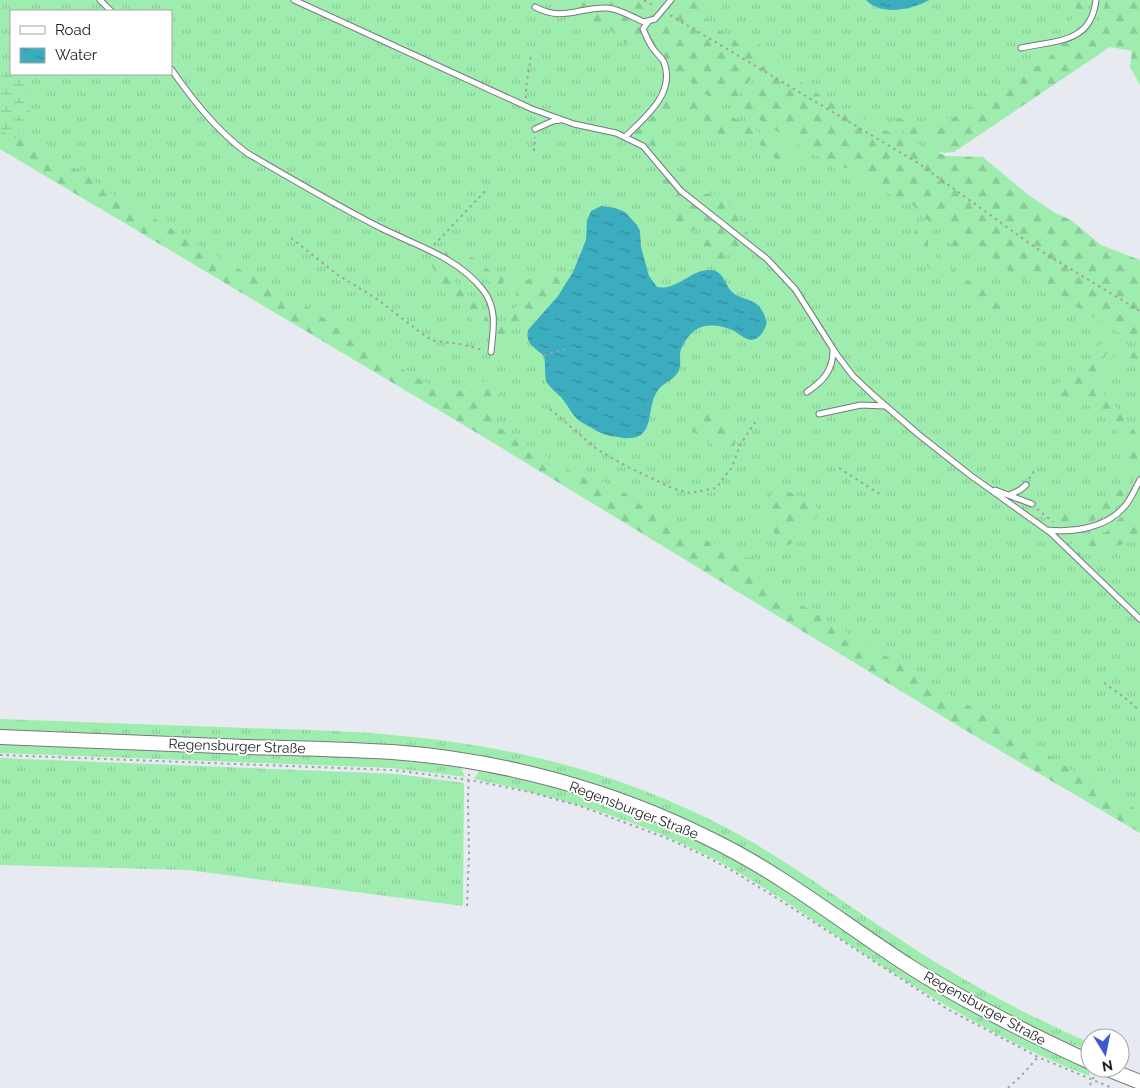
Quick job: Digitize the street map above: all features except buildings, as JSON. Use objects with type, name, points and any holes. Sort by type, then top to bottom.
[{"type":"street","name":"Regensburger Straße","points":[[0,737],[393,752],[471,762],[570,785],[648,812],[713,840],[770,873],[909,966],[1030,1035],[1080,1058]]},
{"type":"lane","points":[[100,0],[110,10]]},
{"type":"lane","points":[[294,0],[532,109],[563,120],[616,133],[643,146],[681,190],[767,259],[795,289],[833,349],[854,376],[885,406],[918,434],[1047,530],[1140,619]]},
{"type":"lane","points":[[624,137],[655,106],[665,87],[664,61],[651,46],[643,29],[648,22],[655,19],[671,0]]},
{"type":"lane","points":[[1021,48],[1063,40],[1078,34],[1091,20],[1096,0]]},
{"type":"lane","points":[[534,7],[551,14],[607,8],[619,10],[644,22],[648,22]]},
{"type":"lane","points":[[172,70],[208,118],[231,141],[247,153],[384,229],[430,250],[465,273],[483,290],[494,315],[491,352]]},
{"type":"lane","points":[[535,129],[553,121],[563,120]]},
{"type":"lane","points":[[807,392],[826,378],[833,360],[833,349]]},
{"type":"lane","points":[[820,414],[861,405],[885,406]]},
{"type":"lane","points":[[1047,530],[1060,532],[1082,529],[1102,522],[1126,506],[1140,480]]},
{"type":"lane","points":[[1008,495],[1026,485]]},
{"type":"lane","points":[[989,488],[1032,504]]},
{"type":"path","points":[[644,0],[661,10]]},
{"type":"path","points":[[670,15],[918,163],[1036,248],[1140,311]]},
{"type":"path","points":[[430,250],[470,205],[488,188]]},
{"type":"path","points":[[291,238],[338,276],[377,299],[425,336],[435,341],[491,352]]},
{"type":"path","points":[[544,355],[566,349]]},
{"type":"path","points":[[550,409],[598,450],[674,488],[690,493],[716,488],[732,467],[740,445],[758,418]]},
{"type":"path","points":[[839,468],[881,495]]},
{"type":"path","points":[[1104,683],[1140,711]]},
{"type":"path","points":[[0,755],[393,770],[469,780],[556,799],[669,839],[733,871],[949,1010],[1038,1057],[1112,1088]]},
{"type":"path","points":[[467,906],[469,853],[468,784]]},
{"type":"path","points":[[1008,1088],[1022,1076],[1038,1057]]},
{"type":"path","points":[[1090,1084],[1092,1080]]},
{"type":"green space","points":[[0,0],[1140,0],[1139,20],[921,165],[1140,299],[1140,822],[0,139]]},
{"type":"green space","points":[[560,0],[706,0],[710,3],[709,13],[705,18],[707,22],[738,42],[746,35],[755,39],[761,47],[764,60],[732,106],[700,92],[691,82],[669,71],[655,61],[644,57],[636,49],[616,37],[608,26],[581,19]]},
{"type":"green space","points":[[1075,0],[1087,0],[1086,18],[1081,27],[1065,36],[1061,31],[1075,14]]},
{"type":"green space","points":[[1105,0],[1140,0],[1140,85],[1130,67],[1132,51],[1110,47],[954,152],[944,153],[927,139],[908,134],[893,127],[893,122],[897,117],[918,123],[939,122],[970,109],[998,83],[1040,65],[1050,57],[1060,42],[1085,34],[1094,28],[1105,6]]},
{"type":"green space","points":[[769,57],[790,75],[830,102],[877,127],[946,156],[983,157],[1027,194],[1055,213],[1071,220],[1101,245],[1140,260],[1140,345],[1079,308],[1064,303],[1046,288],[1031,283],[1008,270],[987,251],[955,248],[942,227],[925,219],[914,206],[894,197],[853,171],[815,155],[736,105]]},
{"type":"green space","points":[[0,66],[10,72],[10,75],[16,75],[21,78],[32,105],[24,127],[15,139],[0,130]]},
{"type":"green space","points":[[683,95],[696,98],[707,107],[723,112],[790,149],[797,150],[799,158],[780,164],[767,150],[750,138],[726,141],[696,118],[682,114],[659,117],[663,138],[655,147],[639,139],[631,140],[635,131],[650,120],[660,103]]},
{"type":"green space","points":[[0,122],[28,142],[84,174],[126,202],[282,292],[415,377],[448,393],[460,391],[469,393],[477,390],[495,368],[498,371],[493,382],[500,393],[490,401],[490,404],[492,419],[495,425],[569,470],[585,478],[612,484],[649,511],[675,526],[726,549],[738,557],[753,558],[753,573],[758,579],[1140,812],[1140,833],[965,730],[472,430],[0,149]]},
{"type":"green space","points":[[683,169],[695,194],[720,194],[752,240],[717,262],[703,255],[703,240],[700,226],[690,232],[688,224],[691,216],[678,226],[670,212],[673,212],[676,201],[666,193],[663,180]]},
{"type":"green space","points":[[922,224],[928,234],[928,251],[950,267],[956,274],[962,275],[968,281],[981,288],[995,301],[1007,318],[1006,328],[986,303],[977,297],[967,294],[961,286],[937,275],[922,260],[914,234],[916,226]]},
{"type":"green space","points":[[442,245],[452,247],[467,254],[496,274],[508,278],[527,279],[544,273],[563,274],[579,266],[550,312],[532,321],[515,324],[506,338],[506,344],[501,349],[494,349],[478,331],[478,325],[472,323],[471,315],[462,308],[455,298],[443,292],[431,264],[437,259],[445,264],[449,275],[484,311],[492,328],[495,329],[517,305],[516,285],[504,282],[493,287],[481,275],[452,262],[439,248]]},
{"type":"green space","points":[[1107,341],[1110,348],[1100,364],[1121,353],[1131,353],[1140,346],[1140,361],[1126,358],[1112,364],[1103,375],[1102,383],[1105,395],[1123,414],[1128,424],[1136,433],[1138,457],[1136,469],[1127,492],[1112,510],[1091,522],[1058,528],[1054,521],[1053,511],[1077,512],[1101,503],[1118,489],[1127,470],[1128,459],[1122,438],[1107,420],[1098,412],[1076,400],[1055,398],[1051,395],[1054,384],[1069,380],[1082,372],[1081,364],[1089,361],[1099,345]]},
{"type":"green space","points":[[708,412],[717,413],[727,418],[735,434],[734,446],[727,450],[716,449],[697,435],[688,420],[695,415]]},
{"type":"green space","points":[[783,489],[815,505],[819,512],[813,523],[800,525],[794,532],[794,542],[786,546],[780,544],[776,534],[770,530],[766,512],[767,502],[773,492]]},
{"type":"green space","points":[[1140,510],[1140,538],[1138,540],[1109,548],[1096,549],[1071,559],[1069,550],[1071,544],[1106,532],[1121,517]]},
{"type":"green space","points":[[0,719],[337,731],[392,735],[478,746],[520,754],[603,776],[683,807],[745,838],[942,966],[1015,1007],[1080,1038],[1080,1048],[1026,1023],[964,990],[746,850],[648,805],[360,744],[0,730]]},
{"type":"green space","points":[[0,743],[394,759],[461,767],[465,777],[392,768],[0,753]]},
{"type":"green space","points":[[0,758],[397,774],[464,783],[463,906],[188,870],[0,865]]},
{"type":"green space","points":[[480,770],[562,788],[646,817],[679,831],[739,861],[1080,1061],[1080,1072],[1043,1057],[951,1008],[768,890],[706,855],[650,830],[592,809],[474,779]]},
{"type":"water","points":[[866,0],[929,0],[906,9],[888,10],[872,5]]},
{"type":"water","points":[[601,206],[625,212],[637,225],[640,231],[641,247],[649,276],[657,287],[671,286],[704,270],[716,271],[722,276],[732,292],[754,302],[762,310],[766,321],[765,328],[761,334],[752,340],[734,331],[716,326],[703,326],[693,332],[686,339],[680,351],[679,370],[673,378],[658,390],[646,429],[641,435],[634,438],[603,434],[578,419],[563,399],[548,384],[544,356],[529,342],[527,335],[528,330],[558,296],[573,272],[586,240],[587,221],[591,211]]}]
